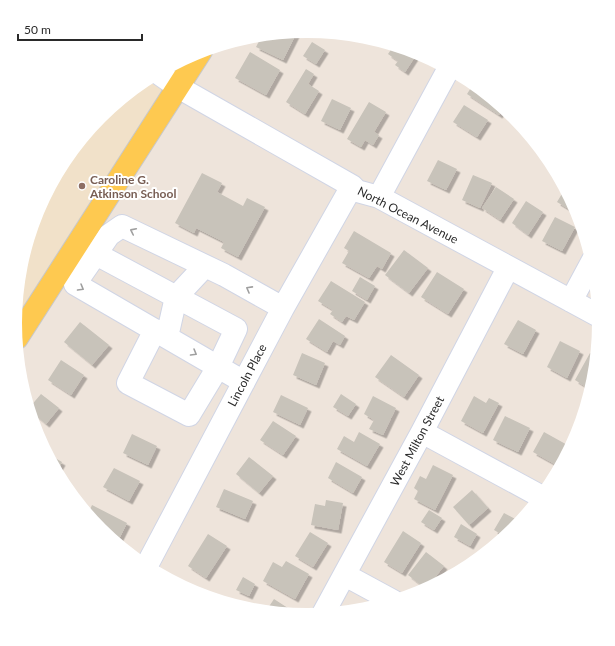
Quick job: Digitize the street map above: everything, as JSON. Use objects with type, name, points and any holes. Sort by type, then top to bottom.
[{"type":"main road","points":[[22,328],[195,60]]},
{"type":"street","points":[[379,197],[446,74]]},
{"type":"street","points":[[164,77],[178,87]]},
{"type":"street","points":[[155,82],[178,87]]},
{"type":"street","name":"North Ocean Avenue","points":[[178,87],[352,186],[357,191],[379,197],[592,312]]},
{"type":"street","name":"Lincoln Place","points":[[150,560],[283,308],[352,186]]},
{"type":"street","points":[[244,382],[75,284],[109,235],[122,226],[205,266],[283,308]]},
{"type":"street","points":[[84,233],[109,235]]},
{"type":"street","points":[[96,254],[176,297],[236,329],[218,367],[190,415],[128,383],[161,334],[176,297],[205,266]]},
{"type":"street","name":"West Milton Street","points":[[326,608],[422,432],[508,268]]},
{"type":"street","points":[[571,301],[588,268]]},
{"type":"street","points":[[422,432],[537,493]]},
{"type":"street","points":[[345,575],[386,597]]},
{"type":"shaded area","name":"Caroline G. Atkinson School","points":[[189,63],[23,312],[27,267],[37,231],[51,197],[70,164],[93,135],[119,108],[149,86]]},
{"type":"building","points":[[294,38],[283,60],[256,47],[259,42]]},
{"type":"building","points":[[312,42],[325,50],[316,64],[303,56]]},
{"type":"building","points":[[391,50],[414,58],[405,72],[395,65],[398,61],[388,54]]},
{"type":"building","points":[[250,52],[280,70],[266,95],[235,78]]},
{"type":"building","points":[[306,69],[314,74],[308,84],[319,91],[305,114],[286,102]]},
{"type":"building","points":[[470,89],[501,113],[499,115],[467,94]]},
{"type":"building","points":[[332,99],[351,108],[340,130],[321,121]]},
{"type":"building","points":[[369,102],[386,112],[374,132],[379,135],[373,145],[365,140],[361,147],[347,139]]},
{"type":"building","points":[[464,105],[488,120],[477,137],[453,122]]},
{"type":"building","points":[[438,160],[457,169],[446,190],[427,181]]},
{"type":"building","points":[[202,173],[222,183],[217,192],[243,206],[247,198],[265,207],[238,257],[221,248],[224,242],[196,228],[194,233],[175,223]]},
{"type":"building","points":[[473,175],[492,183],[480,208],[462,200]]},
{"type":"building","points":[[496,187],[514,199],[500,220],[482,208]]},
{"type":"building","points":[[562,193],[569,209],[557,202]]},
{"type":"building","points":[[526,201],[543,212],[528,235],[512,223]]},
{"type":"building","points":[[555,217],[575,227],[562,251],[542,241]]},
{"type":"building","points":[[354,231],[391,253],[382,269],[377,266],[369,278],[342,263],[349,251],[344,248]]},
{"type":"building","points":[[404,250],[428,268],[409,293],[385,275]]},
{"type":"building","points":[[437,272],[464,289],[448,314],[421,297]]},
{"type":"building","points":[[360,277],[375,286],[367,300],[352,291]]},
{"type":"building","points":[[331,281],[365,302],[354,320],[346,316],[342,322],[330,314],[333,310],[318,301]]},
{"type":"building","points":[[319,319],[345,336],[340,345],[333,341],[327,352],[306,339]]},
{"type":"building","points":[[518,320],[536,330],[523,354],[504,344]]},
{"type":"building","points":[[80,322],[109,345],[92,365],[64,342]]},
{"type":"building","points":[[560,341],[580,351],[567,378],[547,367]]},
{"type":"building","points":[[302,353],[325,363],[316,385],[293,375]]},
{"type":"building","points":[[590,353],[591,354],[586,387],[575,380]]},
{"type":"building","points":[[391,355],[419,375],[404,397],[375,377]]},
{"type":"building","points":[[61,360],[84,375],[71,395],[48,380]]},
{"type":"building","points":[[41,394],[59,408],[46,424],[38,418],[34,403]]},
{"type":"building","points":[[341,394],[356,404],[348,416],[333,407]]},
{"type":"building","points":[[281,395],[308,408],[300,425],[273,412]]},
{"type":"building","points":[[373,396],[396,408],[383,435],[369,429],[374,420],[364,414]]},
{"type":"building","points":[[474,396],[486,403],[489,398],[499,403],[483,433],[461,421]]},
{"type":"building","points":[[505,416],[530,428],[518,452],[493,440]]},
{"type":"building","points":[[273,421],[296,436],[283,455],[260,440]]},
{"type":"building","points":[[359,432],[380,444],[367,466],[337,449],[344,436],[354,442]]},
{"type":"building","points":[[544,432],[566,444],[556,465],[533,452]]},
{"type":"building","points":[[132,434],[157,446],[148,465],[123,453]]},
{"type":"building","points":[[249,457],[273,476],[259,493],[236,474]]},
{"type":"building","points":[[56,459],[62,462],[60,466]]},
{"type":"building","points":[[336,462],[362,477],[353,493],[328,478]]},
{"type":"building","points":[[433,465],[453,475],[435,510],[414,499],[418,491],[414,488],[420,476],[426,479]]},
{"type":"building","points":[[114,468],[140,481],[129,501],[103,487]]},
{"type":"building","points":[[224,489],[253,501],[245,519],[216,507]]},
{"type":"building","points":[[472,490],[488,508],[469,525],[453,507]]},
{"type":"building","points":[[326,500],[343,503],[338,530],[311,525],[315,504],[325,506]]},
{"type":"building","points":[[92,505],[127,523],[119,538],[106,525],[91,508]]},
{"type":"building","points":[[429,510],[442,518],[434,530],[421,522]]},
{"type":"building","points":[[504,513],[515,519],[500,534],[494,530]]},
{"type":"building","points":[[461,524],[477,534],[470,546],[454,537]]},
{"type":"building","points":[[403,531],[421,543],[402,573],[384,562]]},
{"type":"building","points":[[310,532],[328,543],[313,567],[295,556]]},
{"type":"building","points":[[208,534],[227,546],[206,578],[188,566]]},
{"type":"building","points":[[426,552],[444,566],[434,579],[421,585],[408,575]]},
{"type":"building","points":[[286,561],[309,574],[295,599],[263,581],[273,562],[282,567]]},
{"type":"building","points":[[243,577],[255,584],[249,596],[236,590]]},
{"type":"building","points":[[274,599],[288,608],[270,606]]},
{"type":"place","name":"Caroline G. Atkinson School","points":[[82,186]]}]
